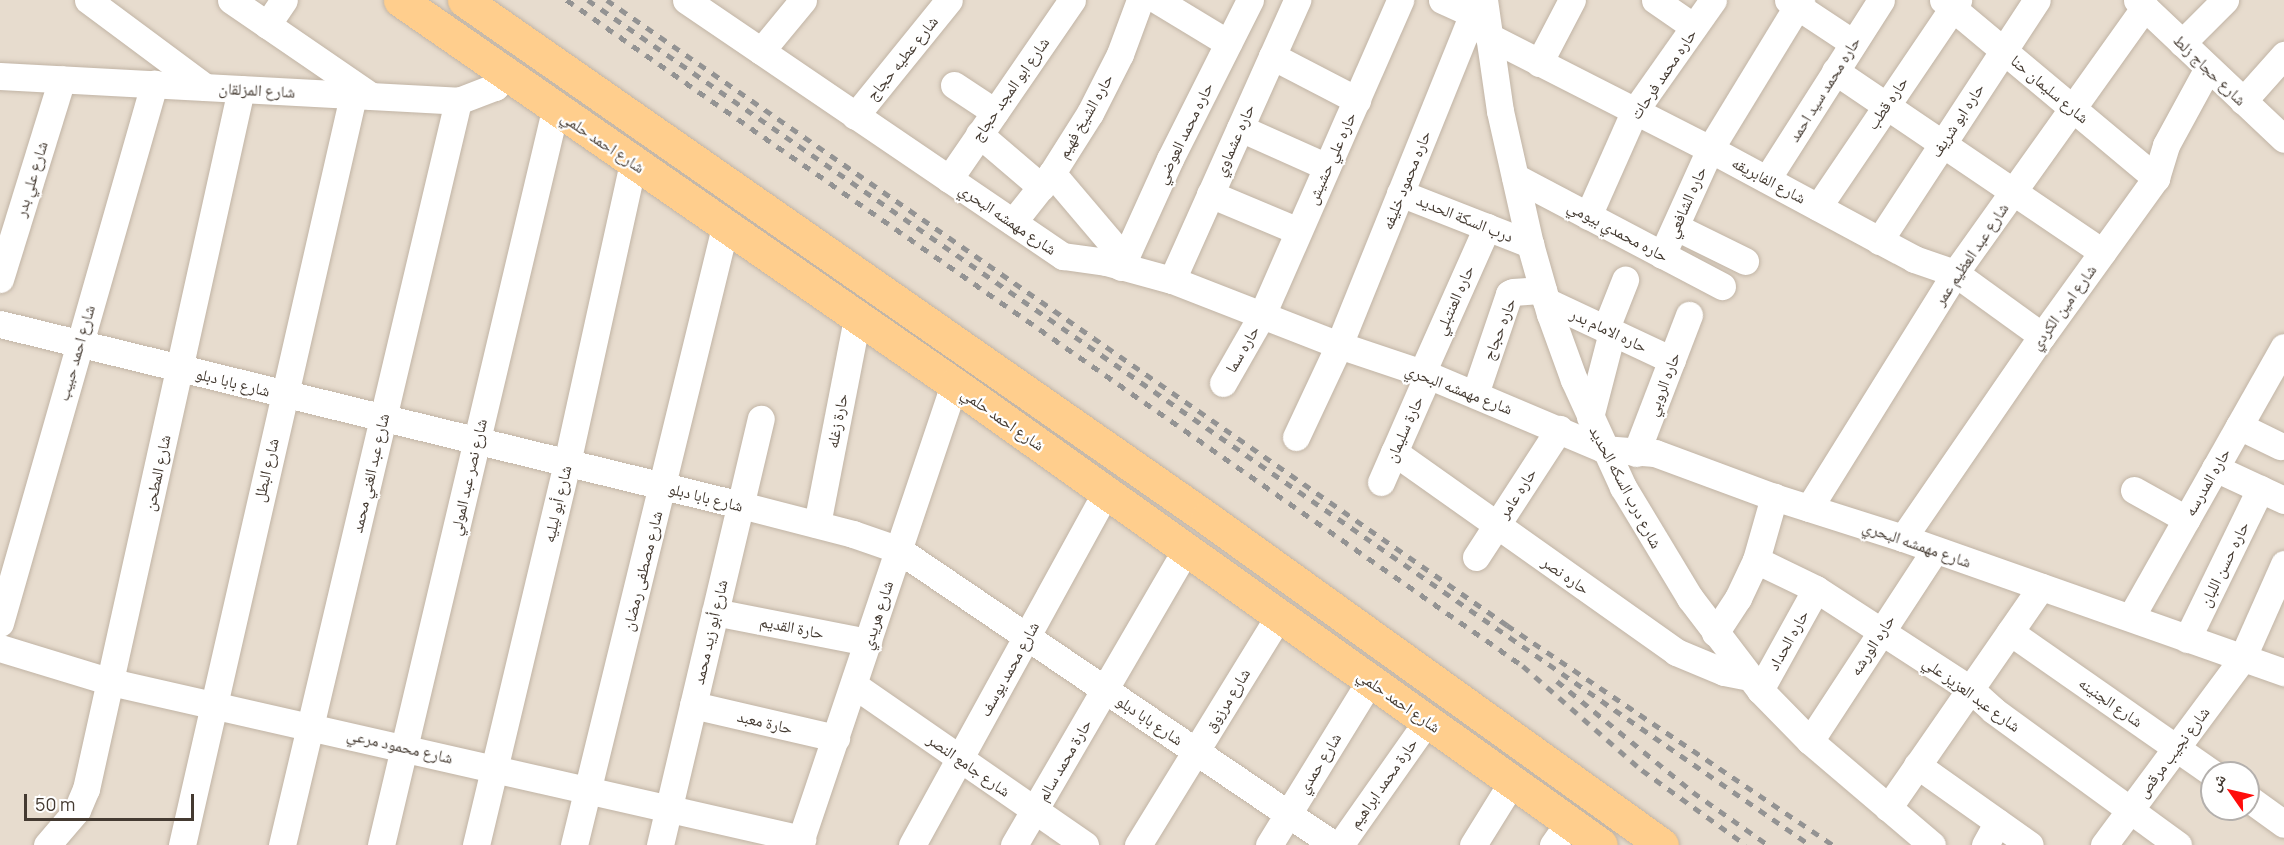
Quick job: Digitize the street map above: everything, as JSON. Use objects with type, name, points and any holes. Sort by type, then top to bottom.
[{"type":"main road","name":"شارع احمد حلمي","points":[[400,0],[725,228],[954,384],[1512,782],[1561,834],[1601,845]]},
{"type":"main road","name":"شارع احمد حلمي","points":[[464,0],[1207,518],[1662,845]]},
{"type":"street","points":[[88,0],[205,87]]},
{"type":"street","points":[[231,0],[363,96]]},
{"type":"street","points":[[267,25],[284,0]]},
{"type":"street","name":"شارع مهمشه البحري","points":[[686,0],[718,8],[760,51],[1063,256],[1123,263],[1339,345],[1425,374],[1603,449],[1655,453],[1774,497],[1903,538],[2284,672]]},
{"type":"street","points":[[760,51],[803,0]]},
{"type":"street","name":"شارع عطيه حجاج","points":[[855,116],[949,0]]},
{"type":"street","name":"شارع ابو المجد حجاج","points":[[949,179],[1072,0]]},
{"type":"street","name":"حاره الشيخ فهيم","points":[[1013,222],[1046,180],[1090,113],[1106,83],[1140,0]]},
{"type":"street","points":[[1157,0],[1186,8],[1232,34],[1274,51],[1357,100]]},
{"type":"street","name":"حاره محمد العوضي","points":[[1123,263],[1170,159],[1250,0]]},
{"type":"street","name":"حاره عشماوي","points":[[1172,280],[1297,0]]},
{"type":"street","name":"حاره علي حشيش","points":[[1262,315],[1400,0]]},
{"type":"street","name":"شارع الفابريقه","points":[[1443,0],[1483,18],[1539,63],[1710,149],[1914,259],[1955,273],[2042,336]]},
{"type":"street","points":[[1539,63],[1572,0]]},
{"type":"street","points":[[1655,0],[1694,27]]},
{"type":"street","name":"حاره محمد فرحات","points":[[1588,216],[1634,112],[1713,0]]},
{"type":"street","name":"حاره محمد سيد احمد","points":[[1767,179],[1881,0]]},
{"type":"street","name":"حاره ابو شريف","points":[[1879,241],[1941,143],[2037,0]]},
{"type":"street","points":[[2182,43],[2225,0]]},
{"type":"street","points":[[1795,2],[1853,43]]},
{"type":"street","name":"حاره الشافعي","points":[[1662,255],[1710,149],[1795,2]]},
{"type":"street","name":"شارع سليمان حنا","points":[[1951,3],[2003,50],[2156,178]]},
{"type":"street","name":"حاره قطب","points":[[1818,207],[1951,3]]},
{"type":"street","name":"شارع حجاج زلط","points":[[2141,4],[2283,137]]},
{"type":"street","name":"شارع عبد العظيم عمر","points":[[1809,508],[1955,273],[2073,108],[2141,4]]},
{"type":"street","name":"شارع درب السكه الحديد","points":[[1483,18],[1515,177],[1544,296],[1603,449],[1666,562],[1715,633],[1755,684],[1810,741],[1932,845]]},
{"type":"street","name":"حاره محمود خليفه","points":[[1296,437],[1339,345],[1401,193],[1483,18]]},
{"type":"street","points":[[2242,100],[2284,55]]},
{"type":"street","name":"شارع امين الكردي","points":[[1903,538],[2042,336],[2156,178],[2166,145],[2208,68]]},
{"type":"street","points":[[1835,71],[2102,252]]},
{"type":"street","name":"شارع المزلقان","points":[[0,76],[458,101],[495,87],[506,75]]},
{"type":"street","name":"شارع علي بدر","points":[[0,279],[62,79]]},
{"type":"street","name":"شارع احمد حبيب","points":[[0,623],[154,84]]},
{"type":"street","points":[[954,85],[995,112]]},
{"type":"street","name":"شارع المطحن","points":[[46,845],[77,810],[82,800],[111,682],[241,89]]},
{"type":"street","name":"شارع البطل","points":[[182,845],[283,394],[363,96]]},
{"type":"street","name":"شارع عبد الغني محمد","points":[[282,845],[458,101]]},
{"type":"street","name":"شارع نصر عبد المولي","points":[[381,845],[555,110]]},
{"type":"street","points":[[1240,128],[1327,167]]},
{"type":"street","points":[[979,134],[1046,180],[1123,263]]},
{"type":"street","name":"شارع أبو ليليه","points":[[476,845],[567,463],[633,162]]},
{"type":"street","name":"حاره محمدي بيومي","points":[[1515,177],[1722,286]]},
{"type":"street","name":"درب السكة الحديد","points":[[1401,193],[1530,244]]},
{"type":"street","points":[[1210,194],[1298,231]]},
{"type":"street","name":"حاره العنتبلي","points":[[1425,374],[1487,227]]},
{"type":"street","points":[[1676,227],[1745,261]]},
{"type":"street","name":"شارع مصطفى رمضان","points":[[574,845],[725,228]]},
{"type":"street","points":[[1590,417],[1609,330],[1625,280]]},
{"type":"street","name":"حاره حجاج","points":[[1475,394],[1509,294],[1513,292],[1544,296]]},
{"type":"street","name":"حاره الامام بدر","points":[[1544,296],[1672,360]]},
{"type":"street","name":"حاره سما","points":[[1223,383],[1262,315]]},
{"type":"street","name":"حاره الروبي","points":[[1636,453],[1689,315]]},
{"type":"street","name":"حارة زغله","points":[[817,524],[857,318]]},
{"type":"street","name":"شارع بابا دبلو","points":[[0,324],[817,524],[899,550],[1334,845]]},
{"type":"street","name":"حاره المدرسه","points":[[2131,617],[2239,426],[2281,359]]},
{"type":"street","name":"حارة سليمان","points":[[1381,482],[1425,374]]},
{"type":"street","name":"شارع هريدي","points":[[800,842],[954,384]]},
{"type":"street","name":"شارع أبو زيد محمد","points":[[660,845],[761,419]]},
{"type":"street","points":[[2239,426],[2280,446]]},
{"type":"street","name":"حاره عامر","points":[[1476,557],[1559,429]]},
{"type":"street","name":"حاره نصر","points":[[1394,452],[1676,652],[1755,684]]},
{"type":"street","points":[[2215,468],[2272,494]]},
{"type":"street","points":[[2134,490],[2186,519]]},
{"type":"street","name":"شارع محمد يوسف","points":[[912,845],[1106,492]]},
{"type":"street","name":"حاره حسن اللبان","points":[[2187,639],[2272,494]]},
{"type":"street","points":[[1715,633],[1738,598],[1756,560],[1774,497]]},
{"type":"street","name":"حارة محمد سالم","points":[[1014,845],[1186,549]]},
{"type":"street","name":"حاره الورشه","points":[[1810,741],[1935,550]]},
{"type":"street","name":"شارع عبد العزيز علي","points":[[1756,560],[1816,589],[1970,689],[1993,710],[2178,845]]},
{"type":"street","name":"شارع نجيب مرقص","points":[[2104,845],[2242,658],[2284,564]]},
{"type":"street","points":[[1888,808],[2041,587]]},
{"type":"street","name":"حاره الحداد","points":[[1755,684],[1816,589]]},
{"type":"street","name":"حارة القديم","points":[[715,612],[868,642]]},
{"type":"street","name":"شارع مرزوق","points":[[1138,845],[1279,616]]},
{"type":"street","name":"شارع الجنينه","points":[[2010,632],[2200,765]]},
{"type":"street","name":"شارع محمود مرعي","points":[[0,648],[111,682],[588,788],[800,842]]},
{"type":"street","name":"شارع حمدي","points":[[1269,845],[1370,681]]},
{"type":"street","name":"شارع جامع النصر","points":[[854,686],[1085,845]]},
{"type":"street","name":"حارة معبد","points":[[693,705],[836,738]]},
{"type":"street","name":"حارة محمد ابراهيم","points":[[1340,845],[1426,721]]},
{"type":"street","points":[[1917,765],[1991,834],[2030,845]]},
{"type":"street","points":[[1473,845],[1512,782]]},
{"type":"street","points":[[2260,807],[2284,824]]},
{"type":"shaded area","points":[[0,0],[2284,0],[2284,845],[0,845]]},
{"type":"railway","points":[[567,0],[1523,666],[1642,770],[1746,845]]},
{"type":"railway","points":[[588,0],[1810,845]]},
{"type":"railway","points":[[607,0],[1507,625],[1833,845]]},
{"type":"railway","points":[[1557,681],[1693,792],[1768,845]]}]
